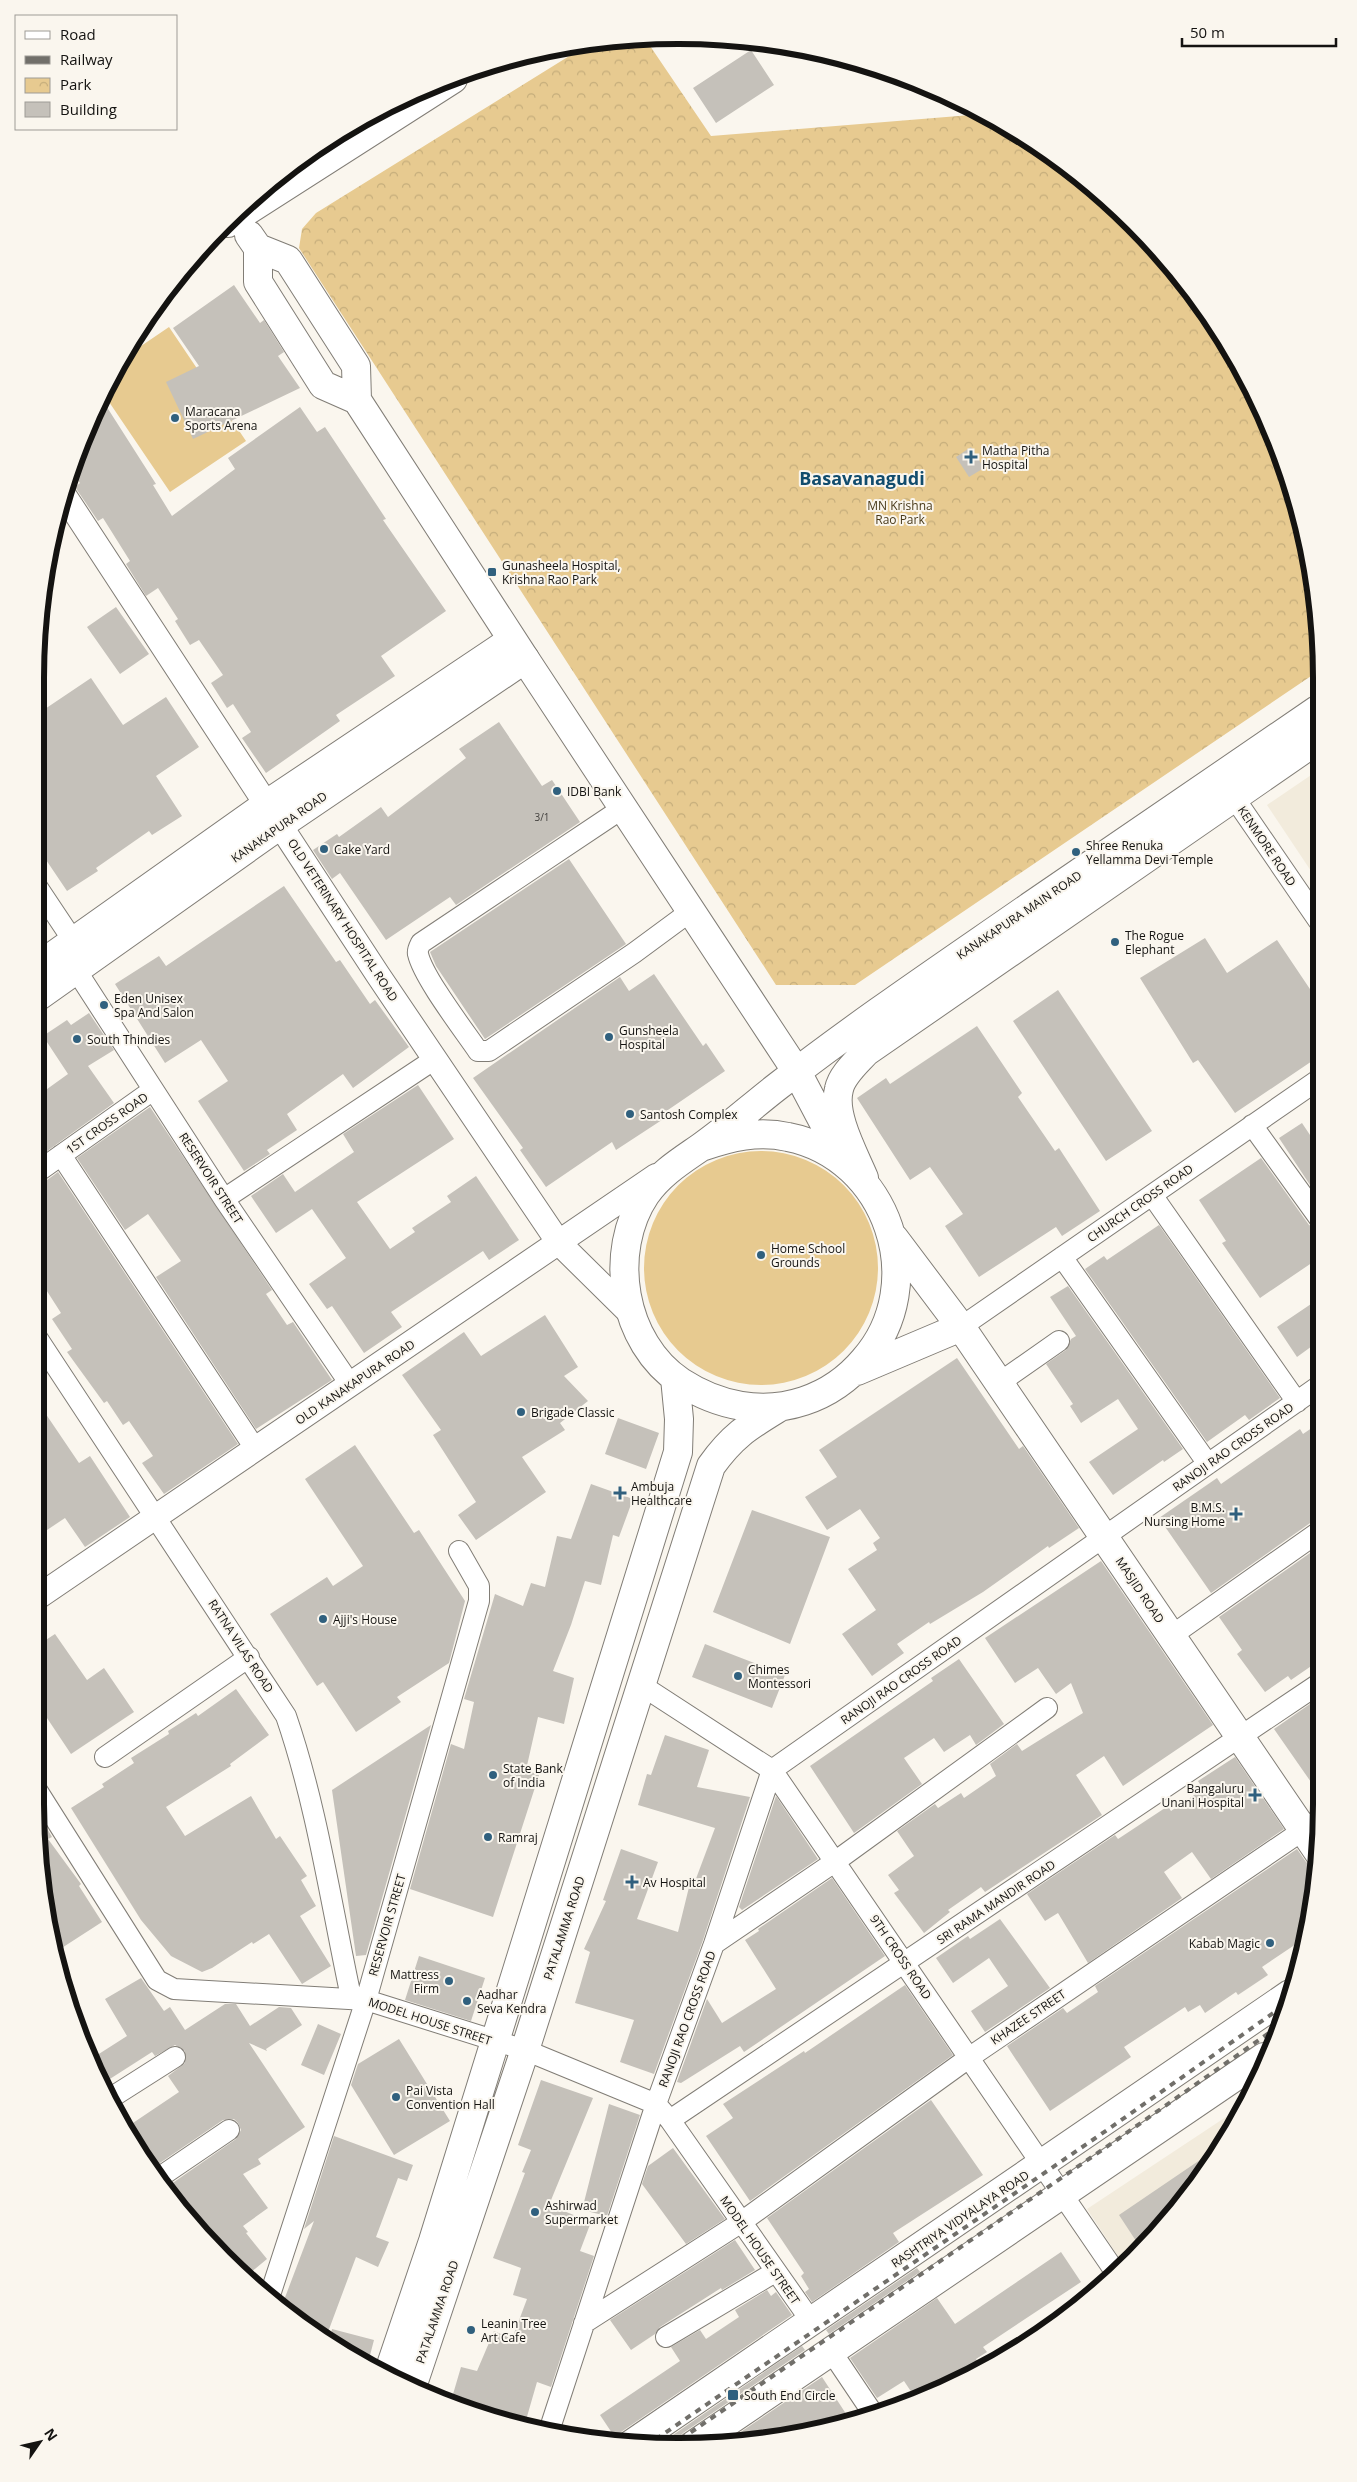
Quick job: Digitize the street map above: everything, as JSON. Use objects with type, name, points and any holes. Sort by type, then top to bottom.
[{"type":"main road","points":[[259,202],[424,97]]},
{"type":"main road","points":[[238,223],[258,248],[288,260],[356,366],[357,400],[518,650],[796,1072],[845,1163]]},
{"type":"main road","points":[[258,248],[258,282],[323,385],[357,400]]},
{"type":"main road","name":"KANAKAPURA ROAD","points":[[44,963],[274,815],[518,650]]},
{"type":"main road","name":"KANAKAPURA MAIN ROAD","points":[[701,1147],[796,1072],[910,989],[1313,713]]},
{"type":"main road","points":[[853,1373],[873,1350],[889,1317],[895,1295],[897,1266],[893,1236],[886,1218],[867,1185],[838,1110],[839,1089],[847,1074],[866,1052],[1313,743]]},
{"type":"main road","name":"KANAKAPURA ROAD","points":[[44,992],[76,970],[274,815]]},
{"type":"main road","points":[[867,1185],[845,1163],[819,1147],[790,1137],[760,1134],[730,1137],[701,1147],[674,1164],[646,1194],[628,1232],[624,1273],[631,1314],[641,1338],[655,1358],[675,1378],[698,1393],[724,1403],[752,1408],[780,1407],[806,1401],[831,1389],[853,1373],[961,1327]]},
{"type":"main road","name":"MASJID ROAD","points":[[893,1236],[961,1327],[1240,1738],[1312,1824]]},
{"type":"main road","points":[[390,2369],[433,2241],[678,1452],[680,1419],[675,1378]]},
{"type":"main road","name":"PATALAMMA ROAD","points":[[414,2380],[525,2050],[711,1466],[730,1440],[780,1407]]},
{"type":"main road","name":"RASHTRIYA VIDYALAYA ROAD","points":[[642,2437],[1283,1999]]},
{"type":"main road","points":[[705,2437],[1258,2061]]},
{"type":"street","name":"OLD VETERINARY HOSPITAL ROAD","points":[[69,502],[434,1059],[559,1243],[631,1314]]},
{"type":"street","name":"KENMORE ROAD","points":[[1234,796],[1313,913]]},
{"type":"street","points":[[623,808],[421,943],[418,949],[420,960],[436,988],[478,1051],[489,1051],[634,953],[690,911]]},
{"type":"street","points":[[44,897],[74,942]]},
{"type":"street","name":"RESERVOIR STREET","points":[[76,970],[224,1199],[350,1384]]},
{"type":"street","points":[[224,1199],[434,1059]]},
{"type":"street","name":"CHURCH CROSS ROAD","points":[[961,1327],[1313,1083]]},
{"type":"street","name":"1ST CROSS ROAD","points":[[44,1167],[154,1090]]},
{"type":"street","points":[[1252,1125],[1313,1210]]},
{"type":"street","points":[[61,1155],[256,1450]]},
{"type":"street","name":"OLD KANAKAPURA ROAD","points":[[44,1593],[674,1164]]},
{"type":"street","points":[[1152,1195],[1297,1402]]},
{"type":"street","points":[[1062,1257],[1208,1464]]},
{"type":"street","points":[[999,1383],[1059,1341]]},
{"type":"street","name":"RATNA VILAS ROAD","points":[[44,1348],[154,1517],[249,1657],[286,1716],[296,1745],[358,1999]]},
{"type":"street","name":"RANOJI RAO CROSS ROAD","points":[[551,2425],[656,2104],[714,1944],[772,1770],[1313,1390]]},
{"type":"street","points":[[1171,1636],[1313,1536]]},
{"type":"street","name":"RESERVOIR STREET","points":[[271,2290],[358,1999],[480,1602],[479,1586],[459,1551]]},
{"type":"street","points":[[105,1757],[249,1657]]},
{"type":"street","name":"9TH CROSS ROAD","points":[[641,1685],[772,1770],[1112,2267]]},
{"type":"street","name":"SRI RAMA MANDIR ROAD","points":[[670,2120],[1313,1688]]},
{"type":"street","points":[[714,1944],[836,1861],[1048,1708]]},
{"type":"street","name":"MODEL HOUSE STREET","points":[[44,1801],[157,1980],[166,1986],[174,1989],[358,1999],[525,2050],[656,2104],[670,2120],[740,2223],[811,2322]]},
{"type":"street","name":"KHAZEE STREET","points":[[584,2323],[740,2223],[970,2057],[1312,1824]]},
{"type":"street","points":[[115,2095],[174,2057]]},
{"type":"street","points":[[164,2174],[229,2130]]},
{"type":"street","points":[[666,2337],[775,2272]]},
{"type":"street","points":[[831,2351],[870,2409]]},
{"type":"shaded area","points":[[1313,774],[1313,874],[1267,805]]},
{"type":"shaded area","points":[[1233,2113],[1206,2156],[1182,2190],[1156,2222],[1120,2259],[1087,2209]]},
{"type":"green space","name":"MN Krishna Rao Park","points":[[649,45],[711,136],[970,115],[1031,151],[1097,201],[1156,260],[1182,292],[1228,361],[1248,398],[1265,436],[1280,474],[1292,514],[1308,596],[1313,675],[855,985],[776,985],[299,248],[302,229],[316,213],[575,53],[596,49]]},
{"type":"green space","name":"Maracana Sports Arena","points":[[169,327],[246,441],[170,492],[108,400],[136,349]]},
{"type":"green space","name":"Home School Grounds","points":[[761,1151],[784,1153],[806,1160],[826,1171],[844,1185],[858,1203],[869,1223],[876,1245],[878,1268],[876,1291],[869,1313],[858,1333],[844,1351],[826,1365],[806,1376],[784,1383],[761,1385],[738,1383],[716,1376],[696,1365],[678,1351],[664,1333],[653,1313],[646,1291],[644,1268],[646,1245],[653,1223],[664,1203],[678,1185],[696,1171],[716,1160],[738,1153]]},
{"type":"building","points":[[751,50],[774,85],[716,123],[693,88]]},
{"type":"building","points":[[234,285],[260,323],[264,320],[284,352],[278,356],[300,388],[193,439],[166,382],[199,366],[173,328]]},
{"type":"building","points":[[106,405],[156,484],[153,485],[172,516],[235,469],[228,458],[300,407],[317,432],[325,427],[386,519],[383,520],[446,611],[381,656],[395,676],[336,715],[340,721],[266,773],[242,738],[251,732],[233,704],[227,708],[211,683],[223,675],[199,640],[190,645],[175,621],[178,619],[158,588],[146,596],[126,564],[130,561],[103,518],[98,521],[75,487],[80,483],[76,477],[77,474]]},
{"type":"building","points":[[971,447],[984,468],[969,477],[956,457]]},
{"type":"building","points":[[116,607],[149,654],[120,674],[87,627]]},
{"type":"building","points":[[91,678],[123,725],[166,697],[199,747],[156,776],[182,816],[152,835],[149,831],[96,868],[98,871],[67,891],[44,857],[44,710]]},
{"type":"building","points":[[499,722],[542,786],[552,780],[580,822],[456,905],[450,897],[386,940],[340,873],[332,879],[313,850],[337,834],[339,837],[381,807],[388,817],[466,758],[459,749]]},
{"type":"building","points":[[569,859],[626,944],[485,1039],[436,966],[430,952]]},
{"type":"building","points":[[284,886],[336,962],[340,960],[370,1004],[375,1000],[409,1047],[353,1088],[343,1074],[287,1114],[297,1130],[267,1150],[270,1154],[244,1171],[198,1101],[228,1081],[201,1040],[165,1063],[115,984],[159,956],[166,966]]},
{"type":"building","points":[[1205,938],[1227,973],[1277,940],[1313,994],[1313,1060],[1235,1113],[1198,1060],[1193,1063],[1140,978]]},
{"type":"building","points":[[654,974],[703,1046],[706,1043],[725,1071],[665,1112],[668,1116],[616,1150],[612,1142],[546,1187],[520,1150],[523,1148],[473,1078],[620,977],[629,991]]},
{"type":"building","points":[[1058,990],[1152,1131],[1106,1161],[1013,1021]]},
{"type":"building","points":[[89,1013],[114,1050],[88,1066],[114,1103],[44,1153],[44,1091],[68,1074],[44,1035],[67,1020],[71,1025]]},
{"type":"building","points":[[977,1026],[1022,1093],[1018,1097],[1055,1151],[1059,1148],[1100,1211],[1062,1236],[1056,1227],[979,1277],[945,1226],[963,1214],[930,1167],[910,1180],[857,1098],[886,1078],[890,1084]]},
{"type":"building","points":[[418,1085],[454,1139],[357,1202],[390,1249],[415,1232],[412,1228],[451,1202],[447,1196],[476,1176],[519,1240],[489,1260],[483,1251],[391,1312],[402,1327],[364,1353],[332,1306],[327,1309],[309,1284],[346,1258],[312,1209],[276,1233],[251,1196],[283,1174],[295,1192],[354,1152],[343,1134]]},
{"type":"building","points":[[150,1107],[272,1290],[266,1294],[287,1325],[293,1322],[332,1380],[256,1429],[156,1277],[181,1261],[148,1214],[125,1230],[77,1158]]},
{"type":"building","points":[[1302,1123],[1313,1140],[1313,1189],[1279,1138]]},
{"type":"building","points":[[1261,1158],[1309,1225],[1313,1227],[1313,1262],[1260,1298],[1222,1243],[1226,1241],[1199,1200]]},
{"type":"building","points":[[58,1172],[238,1444],[164,1494],[142,1463],[153,1456],[129,1421],[123,1425],[107,1401],[104,1403],[67,1352],[72,1349],[52,1319],[61,1313],[44,1286],[44,1182]]},
{"type":"building","points":[[1159,1225],[1280,1398],[1249,1420],[1245,1415],[1207,1442],[1085,1269],[1104,1256],[1107,1260]]},
{"type":"building","points":[[1068,1286],[1183,1449],[1164,1462],[1163,1460],[1113,1495],[1089,1462],[1138,1429],[1118,1399],[1081,1423],[1070,1406],[1073,1404],[1046,1364],[1066,1350],[1071,1339],[1076,1336],[1050,1297]]},
{"type":"building","points":[[1311,1304],[1313,1307],[1313,1345],[1297,1357],[1277,1327]]},
{"type":"building","points":[[545,1315],[578,1367],[564,1376],[588,1401],[560,1423],[565,1430],[522,1457],[546,1492],[476,1540],[458,1515],[476,1502],[433,1435],[441,1430],[402,1375],[464,1332],[481,1356]]},
{"type":"building","points":[[957,1358],[1019,1449],[1023,1446],[1079,1528],[1049,1548],[1048,1546],[983,1592],[930,1624],[929,1622],[897,1644],[904,1653],[872,1676],[842,1634],[876,1610],[848,1569],[877,1550],[873,1543],[880,1538],[860,1509],[827,1530],[805,1497],[837,1477],[819,1450]]},
{"type":"building","points":[[44,1411],[79,1463],[90,1456],[130,1517],[85,1547],[65,1518],[44,1532]]},
{"type":"building","points":[[618,1418],[659,1433],[646,1469],[605,1454]]},
{"type":"building","points":[[1313,1427],[1313,1521],[1211,1593],[1159,1518],[1217,1478],[1221,1484],[1300,1429],[1303,1434]]},
{"type":"building","points":[[355,1445],[414,1533],[419,1530],[465,1601],[449,1663],[397,1697],[401,1702],[356,1732],[323,1682],[317,1686],[270,1614],[327,1577],[333,1586],[363,1566],[305,1479]]},
{"type":"building","points":[[591,1484],[633,1499],[619,1537],[613,1535],[601,1585],[585,1581],[571,1625],[553,1671],[574,1678],[564,1724],[538,1717],[526,1770],[539,1775],[493,1917],[410,1889],[451,1744],[464,1749],[474,1702],[464,1699],[495,1594],[523,1606],[531,1583],[545,1587],[557,1536],[571,1539]]},
{"type":"building","points":[[752,1510],[830,1537],[790,1644],[713,1612]]},
{"type":"building","points":[[1313,1551],[1313,1665],[1291,1680],[1288,1676],[1265,1692],[1237,1654],[1242,1650],[1219,1617]]},
{"type":"building","points":[[1101,1561],[1213,1725],[1123,1786],[1104,1756],[1076,1775],[1102,1815],[985,1892],[981,1887],[948,1910],[950,1912],[924,1933],[894,1893],[899,1890],[888,1875],[914,1856],[897,1831],[935,1804],[938,1808],[961,1793],[964,1798],[996,1776],[990,1764],[1017,1744],[1022,1751],[1083,1713],[1071,1683],[1056,1694],[1038,1668],[1015,1683],[985,1638]]},
{"type":"building","points":[[55,1634],[87,1680],[104,1668],[134,1712],[71,1754],[44,1714],[44,1641]]},
{"type":"building","name":"Chimes Montessori","points":[[705,1644],[785,1675],[772,1708],[692,1677]]},
{"type":"building","points":[[959,1659],[1004,1724],[976,1745],[970,1735],[944,1752],[934,1738],[904,1758],[922,1784],[854,1833],[810,1766],[933,1681],[931,1678]]},
{"type":"building","points":[[236,1689],[269,1735],[230,1764],[231,1766],[166,1807],[185,1836],[251,1796],[276,1839],[280,1836],[307,1876],[301,1880],[316,1906],[300,1916],[331,1966],[302,1984],[269,1934],[202,1972],[171,1956],[141,1920],[71,1808],[104,1787],[102,1784],[134,1763],[131,1758],[169,1734],[168,1731],[196,1713],[198,1716]]},
{"type":"building","points":[[1313,1702],[1313,1785],[1274,1729]]},
{"type":"building","points":[[431,1725],[366,1955],[356,1956],[332,1790]]},
{"type":"building","points":[[665,1735],[709,1750],[697,1787],[750,1797],[703,1940],[654,2074],[620,2062],[634,2020],[575,2003],[590,1952],[584,1949],[606,1901],[603,1900],[621,1849],[658,1862],[637,1919],[678,1932],[690,1883],[694,1884],[715,1828],[638,1805],[647,1774],[651,1775]]},
{"type":"building","points":[[1235,1757],[1284,1829],[1211,1879],[1192,1852],[1164,1872],[1182,1898],[1088,1963],[1058,1913],[1045,1921],[1027,1894],[1115,1835],[1118,1839],[1168,1806],[1171,1811],[1203,1789],[1198,1781]]},
{"type":"building","points":[[776,1796],[818,1859],[742,1910],[739,1907]]},
{"type":"building","points":[[44,1824],[52,1837],[48,1839],[81,1884],[79,1886],[102,1922],[61,1949],[49,1886]]},
{"type":"building","points":[[1297,1849],[1310,1865],[1297,1943],[1262,1967],[1268,1975],[1238,1995],[1236,1992],[1205,2013],[1200,2005],[1188,2012],[1185,2007],[1124,2047],[1131,2057],[1050,2111],[1007,2046],[1063,2008],[1067,2013],[1098,1992],[1095,1986]]},
{"type":"building","points":[[832,1878],[885,1956],[744,2052],[740,2046],[681,2083],[677,2082],[707,1999],[722,2023],[776,1989],[745,1940]]},
{"type":"building","points":[[1000,1919],[1050,1988],[985,2032],[971,2011],[1008,1986],[989,1958],[953,1983],[936,1958],[968,1936],[970,1939]]},
{"type":"building","points":[[419,1956],[485,1978],[471,2021],[405,2000]]},
{"type":"building","points":[[141,1978],[164,2011],[170,2007],[185,2030],[225,2004],[236,2004],[250,2026],[279,2007],[291,2008],[302,2025],[266,2049],[267,2051],[249,2043],[305,2127],[258,2159],[261,2164],[243,2174],[268,2208],[243,2226],[248,2232],[246,2233],[267,2259],[251,2272],[201,2222],[171,2184],[236,2139],[241,2130],[238,2123],[234,2119],[223,2120],[157,2165],[131,2124],[179,2092],[168,2076],[185,2063],[185,2051],[175,2045],[155,2056],[152,2052],[107,2081],[96,2056],[127,2036],[105,1999]]},
{"type":"building","points":[[905,1985],[953,2055],[750,2201],[706,2136],[733,2118],[723,2104],[804,2051],[805,2053]]},
{"type":"building","points":[[318,2024],[341,2034],[324,2075],[301,2065]]},
{"type":"building","name":"Pai Vista Convention Hall","points":[[399,2039],[450,2121],[394,2155],[351,2085],[358,2064]]},
{"type":"building","points":[[541,2080],[593,2098],[549,2205],[591,2222],[580,2251],[594,2256],[551,2387],[537,2382],[526,2420],[474,2405],[452,2396],[461,2367],[477,2371],[494,2331],[512,2339],[527,2299],[513,2295],[521,2268],[493,2258],[525,2173],[522,2172],[531,2150],[518,2145]]},
{"type":"building","points":[[931,2100],[983,2175],[893,2233],[899,2242],[812,2302],[805,2292],[809,2289],[801,2276],[804,2273],[767,2218]]},
{"type":"building","points":[[609,2104],[640,2115],[607,2216],[582,2210]]},
{"type":"building","points":[[334,2136],[413,2165],[407,2181],[398,2178],[376,2237],[389,2242],[378,2267],[356,2257],[328,2332],[284,2300],[314,2221],[304,2229]]},
{"type":"building","points":[[673,2148],[725,2219],[686,2244],[642,2184],[648,2166]]},
{"type":"building","points":[[1206,2156],[1182,2190],[1137,2242],[1119,2215]]},
{"type":"building","points":[[735,2240],[755,2270],[722,2290],[721,2288],[660,2327],[655,2334],[631,2350],[610,2320]]},
{"type":"building","points":[[1061,2252],[1081,2282],[983,2347],[987,2352],[976,2359],[978,2363],[912,2393],[904,2381],[877,2398],[850,2358],[937,2298],[955,2324]]},
{"type":"building","points":[[917,2268],[920,2272],[829,2334],[826,2330]]},
{"type":"building","points":[[767,2290],[771,2296],[776,2292],[792,2315],[619,2435],[613,2435],[600,2415],[680,2361],[671,2347],[700,2330],[706,2339],[739,2317],[735,2310]]},
{"type":"building","points":[[332,2329],[374,2340],[369,2358],[361,2353],[331,2334]]},
{"type":"building","points":[[802,2346],[805,2350],[683,2433],[679,2438],[669,2438]]},
{"type":"building","points":[[822,2377],[847,2416],[802,2426],[736,2435]]},
{"type":"railway","points":[[658,2438],[1110,2128],[1280,2008]]},
{"type":"railway","points":[[683,2438],[1271,2032]]},
{"type":"place","name":"Maracana Sports Arena","points":[[175,418]]},
{"type":"place","name":"Matha Pitha Hospital","points":[[971,457]]},
{"type":"place","name":"Gunasheela Hospital, Krishna Rao Park","points":[[492,572]]},
{"type":"place","name":"IDBI Bank","points":[[557,791]]},
{"type":"place","name":"Cake Yard","points":[[324,849]]},
{"type":"place","name":"Shree Renuka Yellamma Devi Temple","points":[[1076,852]]},
{"type":"place","name":"The Rogue Elephant","points":[[1115,942]]},
{"type":"place","name":"Eden Unisex Spa And Salon","points":[[104,1005]]},
{"type":"place","name":"Gunsheela Hospital","points":[[609,1037]]},
{"type":"place","name":"South Thindies","points":[[77,1039]]},
{"type":"place","name":"Santosh Complex","points":[[630,1114]]},
{"type":"place","name":"Home School Grounds","points":[[761,1255]]},
{"type":"place","name":"Brigade Classic","points":[[521,1412]]},
{"type":"place","name":"Ambuja Healthcare","points":[[620,1493]]},
{"type":"place","name":"B.M.S. Nursing Home","points":[[1236,1514]]},
{"type":"place","name":"Ajji's House","points":[[323,1619]]},
{"type":"place","name":"Chimes Montessori","points":[[738,1676]]},
{"type":"place","name":"State Bank of India","points":[[493,1775]]},
{"type":"place","name":"Bangaluru Unani Hospital","points":[[1255,1795]]},
{"type":"place","name":"Ramraj","points":[[488,1837]]},
{"type":"place","name":"Av Hospital","points":[[632,1882]]},
{"type":"place","name":"Kabab Magic","points":[[1270,1943]]},
{"type":"place","name":"Mattress Firm","points":[[449,1981]]},
{"type":"place","name":"Aadhar Seva Kendra","points":[[467,2001]]},
{"type":"place","name":"Pai Vista Convention Hall","points":[[396,2097]]},
{"type":"place","name":"Ashirwad Supermarket","points":[[535,2212]]},
{"type":"place","name":"Leanin Tree Art Cafe","points":[[471,2330]]},
{"type":"place","name":"South End Circle","points":[[733,2395]]},
{"type":"district","name":"Basavanagudi","points":[[862,478]]}]
